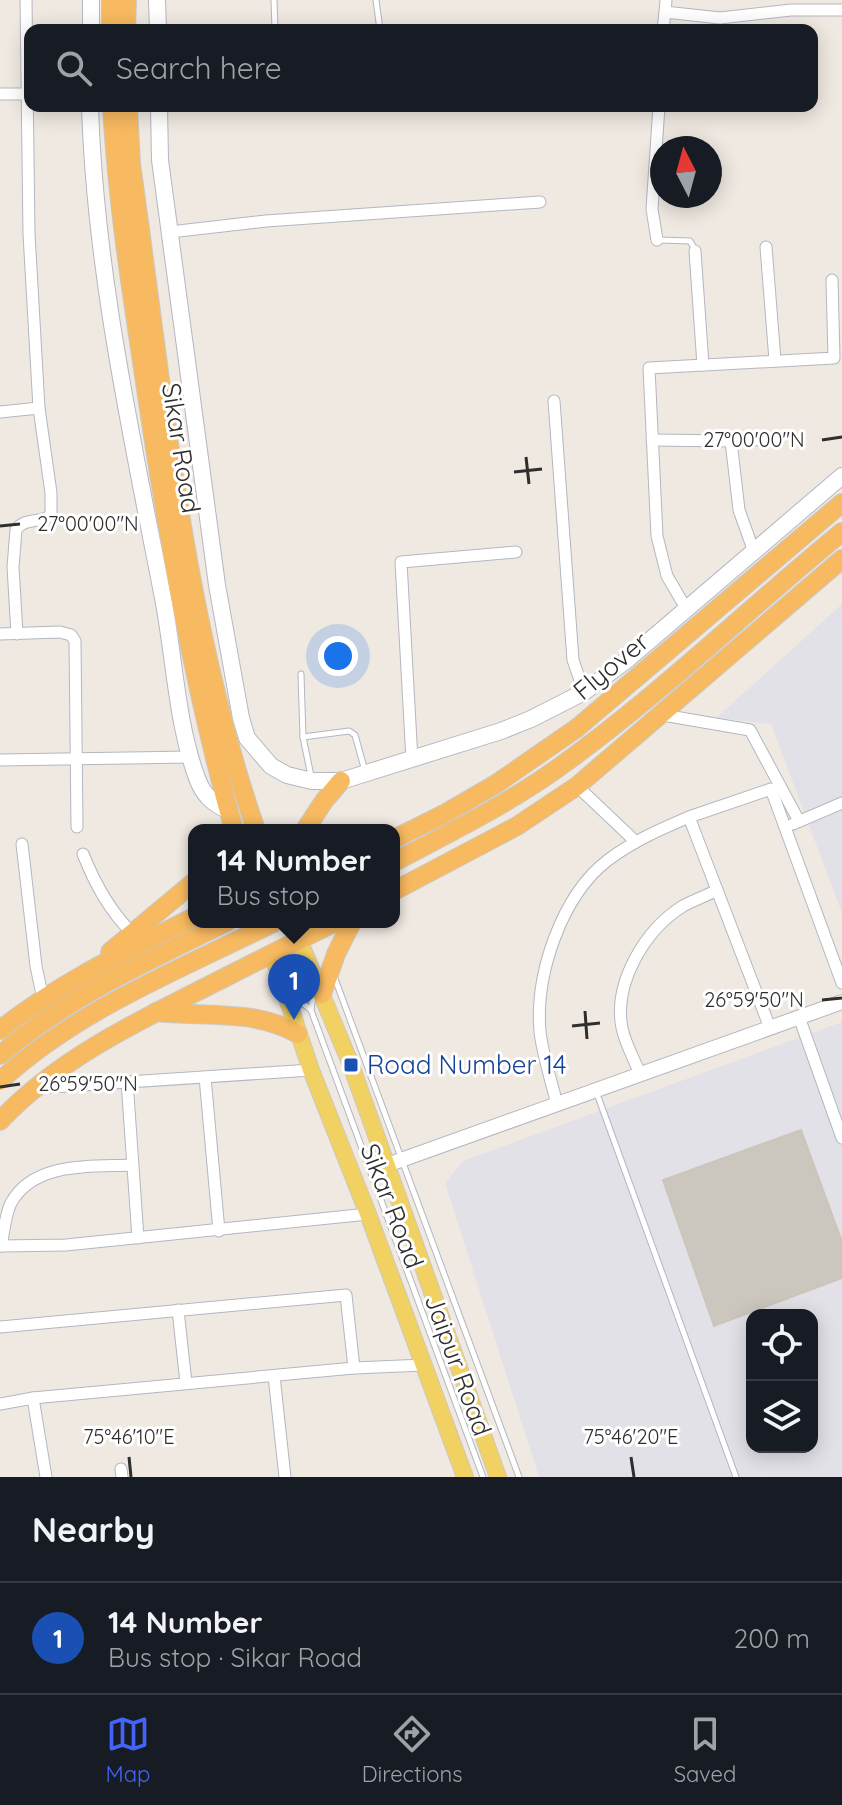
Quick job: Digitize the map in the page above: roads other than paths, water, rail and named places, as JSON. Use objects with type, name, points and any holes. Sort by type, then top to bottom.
[{"type":"highway","points":[[111,0],[111,24]]},
{"type":"highway","points":[[126,24],[127,0]]},
{"type":"highway","name":"Sikar Road","points":[[112,112],[115,164],[164,512],[192,663],[229,822]]},
{"type":"highway","points":[[128,112],[133,178],[190,571],[227,732],[254,824]]},
{"type":"highway","name":"Flyover","points":[[400,836],[496,784],[577,728],[842,503]]},
{"type":"highway","name":"Flyover","points":[[400,859],[492,810],[563,765],[842,532]]},
{"type":"highway","points":[[400,888],[517,826],[577,786],[842,559]]},
{"type":"highway","points":[[309,824],[341,781]]},
{"type":"highway","points":[[87,972],[188,887]]},
{"type":"highway","points":[[0,1030],[87,972],[188,920]]},
{"type":"highway","points":[[0,1055],[55,1014],[97,988],[215,928]]},
{"type":"highway","points":[[0,1081],[62,1033],[116,1001],[263,928]]},
{"type":"highway","points":[[264,928],[272,953]]},
{"type":"highway","points":[[318,986],[331,967],[349,928]]},
{"type":"highway","points":[[0,1121],[72,1062],[156,1012],[272,953],[295,931]]},
{"type":"highway","points":[[156,1012],[254,1018],[284,1025],[298,1034]]},
{"type":"main road","points":[[91,0],[91,24]]},
{"type":"main road","points":[[157,0],[158,24]]},
{"type":"main road","points":[[90,112],[92,170],[102,252],[131,438],[191,757],[206,796],[229,822]]},
{"type":"main road","points":[[159,112],[160,160],[217,585],[241,718],[247,738],[271,766],[287,775],[312,781],[341,781],[366,775],[501,731],[563,705],[584,692],[687,610],[842,476]]},
{"type":"main road","name":"Jaipur Road","points":[[295,931],[394,1162],[498,1477]]},
{"type":"main road","name":"Sikar Road","points":[[272,953],[311,1070],[465,1477]]},
{"type":"street","points":[[26,0],[27,24]]},
{"type":"street","points":[[665,6],[720,18],[791,10],[842,10]]},
{"type":"street","points":[[0,94],[24,94]]},
{"type":"street","points":[[17,634],[13,567],[16,530],[24,522],[46,519],[52,511],[39,408],[29,234],[29,112]]},
{"type":"street","points":[[657,240],[652,209],[659,112]]},
{"type":"street","points":[[170,232],[266,221],[540,202]]},
{"type":"street","points":[[766,247],[775,360]]},
{"type":"street","points":[[695,251],[703,365]]},
{"type":"street","points":[[687,610],[667,576],[657,536],[649,368],[834,358],[832,280]]},
{"type":"street","points":[[554,401],[573,660],[584,692]]},
{"type":"street","points":[[0,412],[39,408]]},
{"type":"street","points":[[652,440],[773,439]]},
{"type":"street","points":[[731,441],[739,510],[754,552]]},
{"type":"street","points":[[412,760],[401,562],[516,552]]},
{"type":"street","points":[[0,634],[67,633],[75,641],[77,827]]},
{"type":"street","points":[[663,715],[750,730],[799,821]]},
{"type":"street","points":[[0,760],[191,757]]},
{"type":"street","points":[[577,786],[636,842]]},
{"type":"street","points":[[557,1104],[540,1031],[541,978],[556,935],[581,887],[607,861],[636,842],[689,817],[771,789],[842,983]]},
{"type":"street","points":[[785,827],[842,803]]},
{"type":"street","points":[[689,817],[770,1028]]},
{"type":"street","points":[[22,844],[36,966],[43,999]]},
{"type":"street","points":[[83,854],[102,896],[132,933]]},
{"type":"street","points":[[640,1074],[622,1026],[623,992],[632,962],[655,930],[683,906],[717,890]]},
{"type":"street","points":[[394,1162],[842,1002]]},
{"type":"street","points":[[799,1017],[842,1138]]},
{"type":"street","points":[[37,1088],[311,1070]]},
{"type":"street","points":[[205,1077],[219,1231]]},
{"type":"street","points":[[127,1081],[138,1238]]},
{"type":"street","points":[[132,1165],[63,1169],[42,1175],[9,1205],[0,1246],[66,1245],[368,1214]]},
{"type":"street","points":[[0,1327],[346,1295],[354,1368]]},
{"type":"street","points":[[178,1310],[186,1383]]},
{"type":"street","points":[[0,1404],[186,1383],[424,1365]]},
{"type":"street","points":[[274,1376],[285,1477]]},
{"type":"street","points":[[33,1398],[46,1477]]},
{"type":"lane","points":[[274,0],[275,24]]},
{"type":"lane","points":[[376,0],[379,24]]},
{"type":"lane","points":[[657,240],[690,241],[695,251]]},
{"type":"lane","points":[[301,674],[303,737],[312,781]]},
{"type":"lane","points":[[303,737],[349,731],[355,735],[366,775]]},
{"type":"lane","points":[[331,967],[394,1162],[519,1477]]},
{"type":"lane","points":[[311,1010],[318,986]]},
{"type":"lane","points":[[284,989],[311,1010],[483,1477]]},
{"type":"lane","points":[[596,1090],[736,1477]]},
{"type":"place","name":"14 Number","points":[[294,1020]]},
{"type":"place","name":"Road Number 14","points":[[351,1065]]}]
